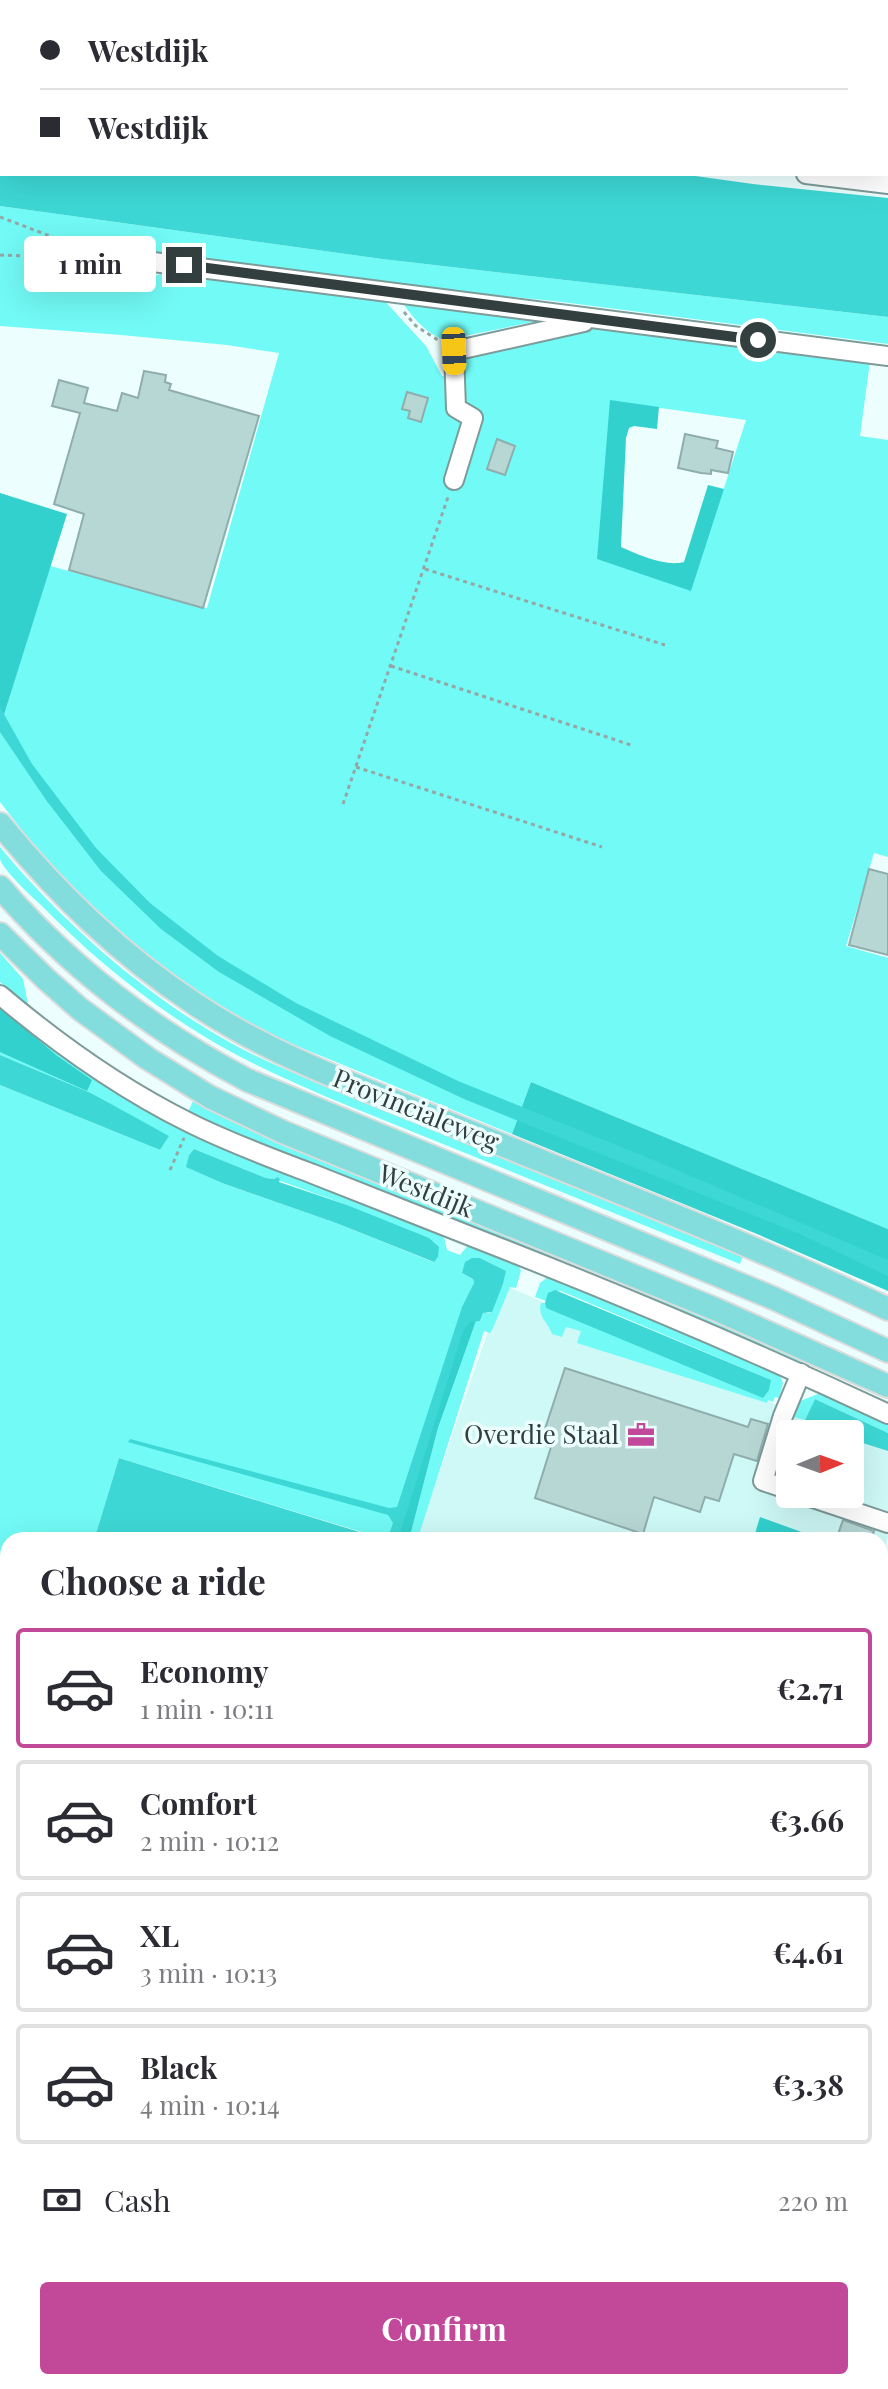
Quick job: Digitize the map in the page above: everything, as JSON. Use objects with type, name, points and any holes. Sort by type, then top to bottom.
[{"type":"main road","name":"Provincialeweg","points":[[0,824],[35,866],[95,928],[197,1006],[252,1038],[360,1087],[765,1254],[888,1309]]},
{"type":"main road","name":"Provincialeweg","points":[[0,887],[38,929],[104,987],[155,1026],[212,1062],[247,1080],[773,1298],[888,1351]]},
{"type":"main road","name":"Westdijk","points":[[0,934],[80,1009],[147,1058],[210,1097],[283,1132],[715,1309],[888,1386]]},
{"type":"street","points":[[822,176],[888,184]]},
{"type":"street","points":[[153,262],[888,356]]},
{"type":"street","points":[[454,480],[473,418],[456,408],[454,351],[598,319]]},
{"type":"street","name":"Westdijk","points":[[0,995],[61,1045],[191,1124],[250,1151],[538,1262],[801,1373],[888,1414]]},
{"type":"street","points":[[782,1420],[801,1373]]},
{"type":"street","points":[[776,1439],[763,1481],[776,1485]]},
{"type":"street","points":[[843,1508],[885,1522]]},
{"type":"path","points":[[0,217],[50,236],[56,242],[59,258]]},
{"type":"path","points":[[0,255],[153,262]]},
{"type":"path","points":[[389,293],[416,326],[454,351]]},
{"type":"path","points":[[343,804],[454,480]]},
{"type":"path","points":[[423,568],[665,645]]},
{"type":"path","points":[[390,666],[634,746]]},
{"type":"path","points":[[356,767],[602,847]]},
{"type":"path","points":[[170,1170],[191,1124]]},
{"type":"shaded area","points":[[0,176],[695,176],[888,198],[888,317],[382,259],[0,206]]},
{"type":"shaded area","points":[[0,206],[382,259],[888,317],[888,344],[554,301],[351,281],[142,255],[141,268],[115,276],[119,284],[175,271],[381,297],[426,346],[442,376],[464,379],[462,368],[469,356],[596,328],[870,361],[860,436],[888,440],[888,857],[874,853],[846,946],[888,958],[888,1229],[531,1082],[512,1134],[292,1044],[253,1025],[189,986],[152,959],[77,892],[39,852],[0,802],[0,720],[50,566],[207,608],[279,353],[227,345],[0,326]],"holes":[[[611,401],[746,420],[691,590],[598,559]]]},
{"type":"shaded area","points":[[400,299],[552,318],[445,340],[425,329]]},
{"type":"shaded area","points":[[610,400],[659,407],[657,429],[634,426],[629,428],[626,438],[621,547],[661,562],[684,562],[708,485],[724,489],[691,591],[597,559]]},
{"type":"shaded area","points":[[0,493],[67,514],[0,720]]},
{"type":"shaded area","points":[[0,707],[32,764],[96,848],[150,903],[218,956],[296,1003],[458,1081],[888,1260],[888,1276],[800,1234],[464,1099],[330,1036],[219,972],[161,929],[101,871],[46,800],[0,732]]},
{"type":"shaded area","points":[[0,847],[51,903],[106,955],[166,1002],[229,1042],[317,1083],[743,1255],[740,1264],[329,1098],[217,1044],[138,991],[78,941],[6,870],[0,859]]},
{"type":"shaded area","points":[[0,953],[23,979],[29,1009],[0,982]]},
{"type":"shaded area","points":[[0,1007],[56,1055],[92,1080],[87,1091],[0,1052]]},
{"type":"shaded area","points":[[0,1009],[118,1093],[196,1138],[202,1135],[437,1228],[444,1237],[447,1250],[460,1255],[469,1244],[518,1264],[521,1271],[516,1288],[510,1287],[490,1333],[484,1331],[420,1532],[411,1532],[438,1428],[476,1321],[480,1321],[483,1313],[490,1313],[503,1284],[505,1271],[480,1258],[462,1273],[473,1279],[474,1283],[393,1532],[362,1532],[119,1458],[96,1532],[0,1532],[0,1085],[160,1150],[168,1137],[91,1093],[0,1055]],"holes":[[[194,1149],[347,1205],[438,1257],[433,1262],[336,1223],[222,1183],[187,1167],[189,1155]]]},
{"type":"shaded area","points":[[0,1055],[91,1093],[169,1136],[160,1150],[0,1085]]},
{"type":"shaded area","points":[[531,1082],[888,1229],[888,1291],[512,1134]]},
{"type":"shaded area","points":[[194,1099],[804,1359],[803,1363],[888,1403],[888,1406],[187,1114]]},
{"type":"shaded area","points":[[194,1149],[266,1178],[277,1177],[279,1182],[429,1238],[439,1247],[438,1257],[434,1262],[222,1183],[186,1167]]},
{"type":"shaded area","points":[[480,1258],[506,1271],[503,1284],[492,1312],[483,1313],[480,1321],[470,1322],[463,1331],[400,1532],[390,1532],[393,1523],[388,1515],[128,1442],[130,1439],[389,1508],[397,1507],[462,1307],[474,1283],[473,1279],[462,1273],[465,1262]]},
{"type":"shaded area","points":[[548,1277],[557,1277],[778,1372],[783,1383],[779,1398],[775,1397],[773,1402],[768,1400],[767,1403],[577,1343],[581,1331],[566,1327],[562,1337],[552,1334],[542,1316],[541,1303],[545,1303],[546,1308],[771,1380],[561,1291],[552,1291],[546,1301],[535,1297],[540,1283]]},
{"type":"shaded area","points":[[504,1285],[545,1303],[546,1308],[763,1398],[805,1420],[776,1420],[776,1508],[864,1508],[864,1443],[888,1451],[888,1532],[419,1532]]},
{"type":"shaded area","points":[[555,1290],[771,1380],[769,1390],[763,1398],[546,1308],[548,1293]]},
{"type":"shaded area","points":[[469,1296],[476,1321],[438,1428],[411,1532],[393,1532]]},
{"type":"shaded area","points":[[826,1394],[888,1422],[888,1433],[815,1399],[805,1420],[794,1417],[800,1401]]},
{"type":"shaded area","points":[[815,1399],[860,1420],[805,1420]]},
{"type":"shaded area","points":[[864,1422],[888,1433],[888,1451],[864,1443]]},
{"type":"shaded area","points":[[119,1458],[360,1532],[96,1532]]},
{"type":"shaded area","points":[[760,1517],[801,1532],[755,1532]]},
{"type":"building","points":[[144,371],[166,375],[165,382],[171,384],[169,390],[259,416],[203,608],[69,570],[84,514],[54,504],[80,413],[52,406],[59,380],[88,388],[84,403],[117,411],[122,393],[138,398]]},
{"type":"building","points":[[407,392],[428,398],[421,422],[408,418],[410,411],[402,409]]},
{"type":"building","points":[[685,434],[718,441],[716,448],[733,452],[728,473],[711,470],[711,474],[701,473],[678,468]]},
{"type":"building","points":[[497,439],[515,446],[505,475],[487,469]]},
{"type":"building","points":[[869,869],[888,874],[888,955],[849,945]]},
{"type":"building","points":[[565,1368],[748,1427],[751,1419],[768,1424],[757,1461],[734,1454],[719,1501],[705,1497],[700,1512],[654,1497],[644,1532],[535,1498],[551,1447],[540,1444]]},
{"type":"building","points":[[843,1520],[874,1531],[874,1532],[839,1532]]},
{"type":"place","name":"Overdie Staal","points":[[641,1435]]},
{"type":"route","points":[[184,265],[758,340]]}]
